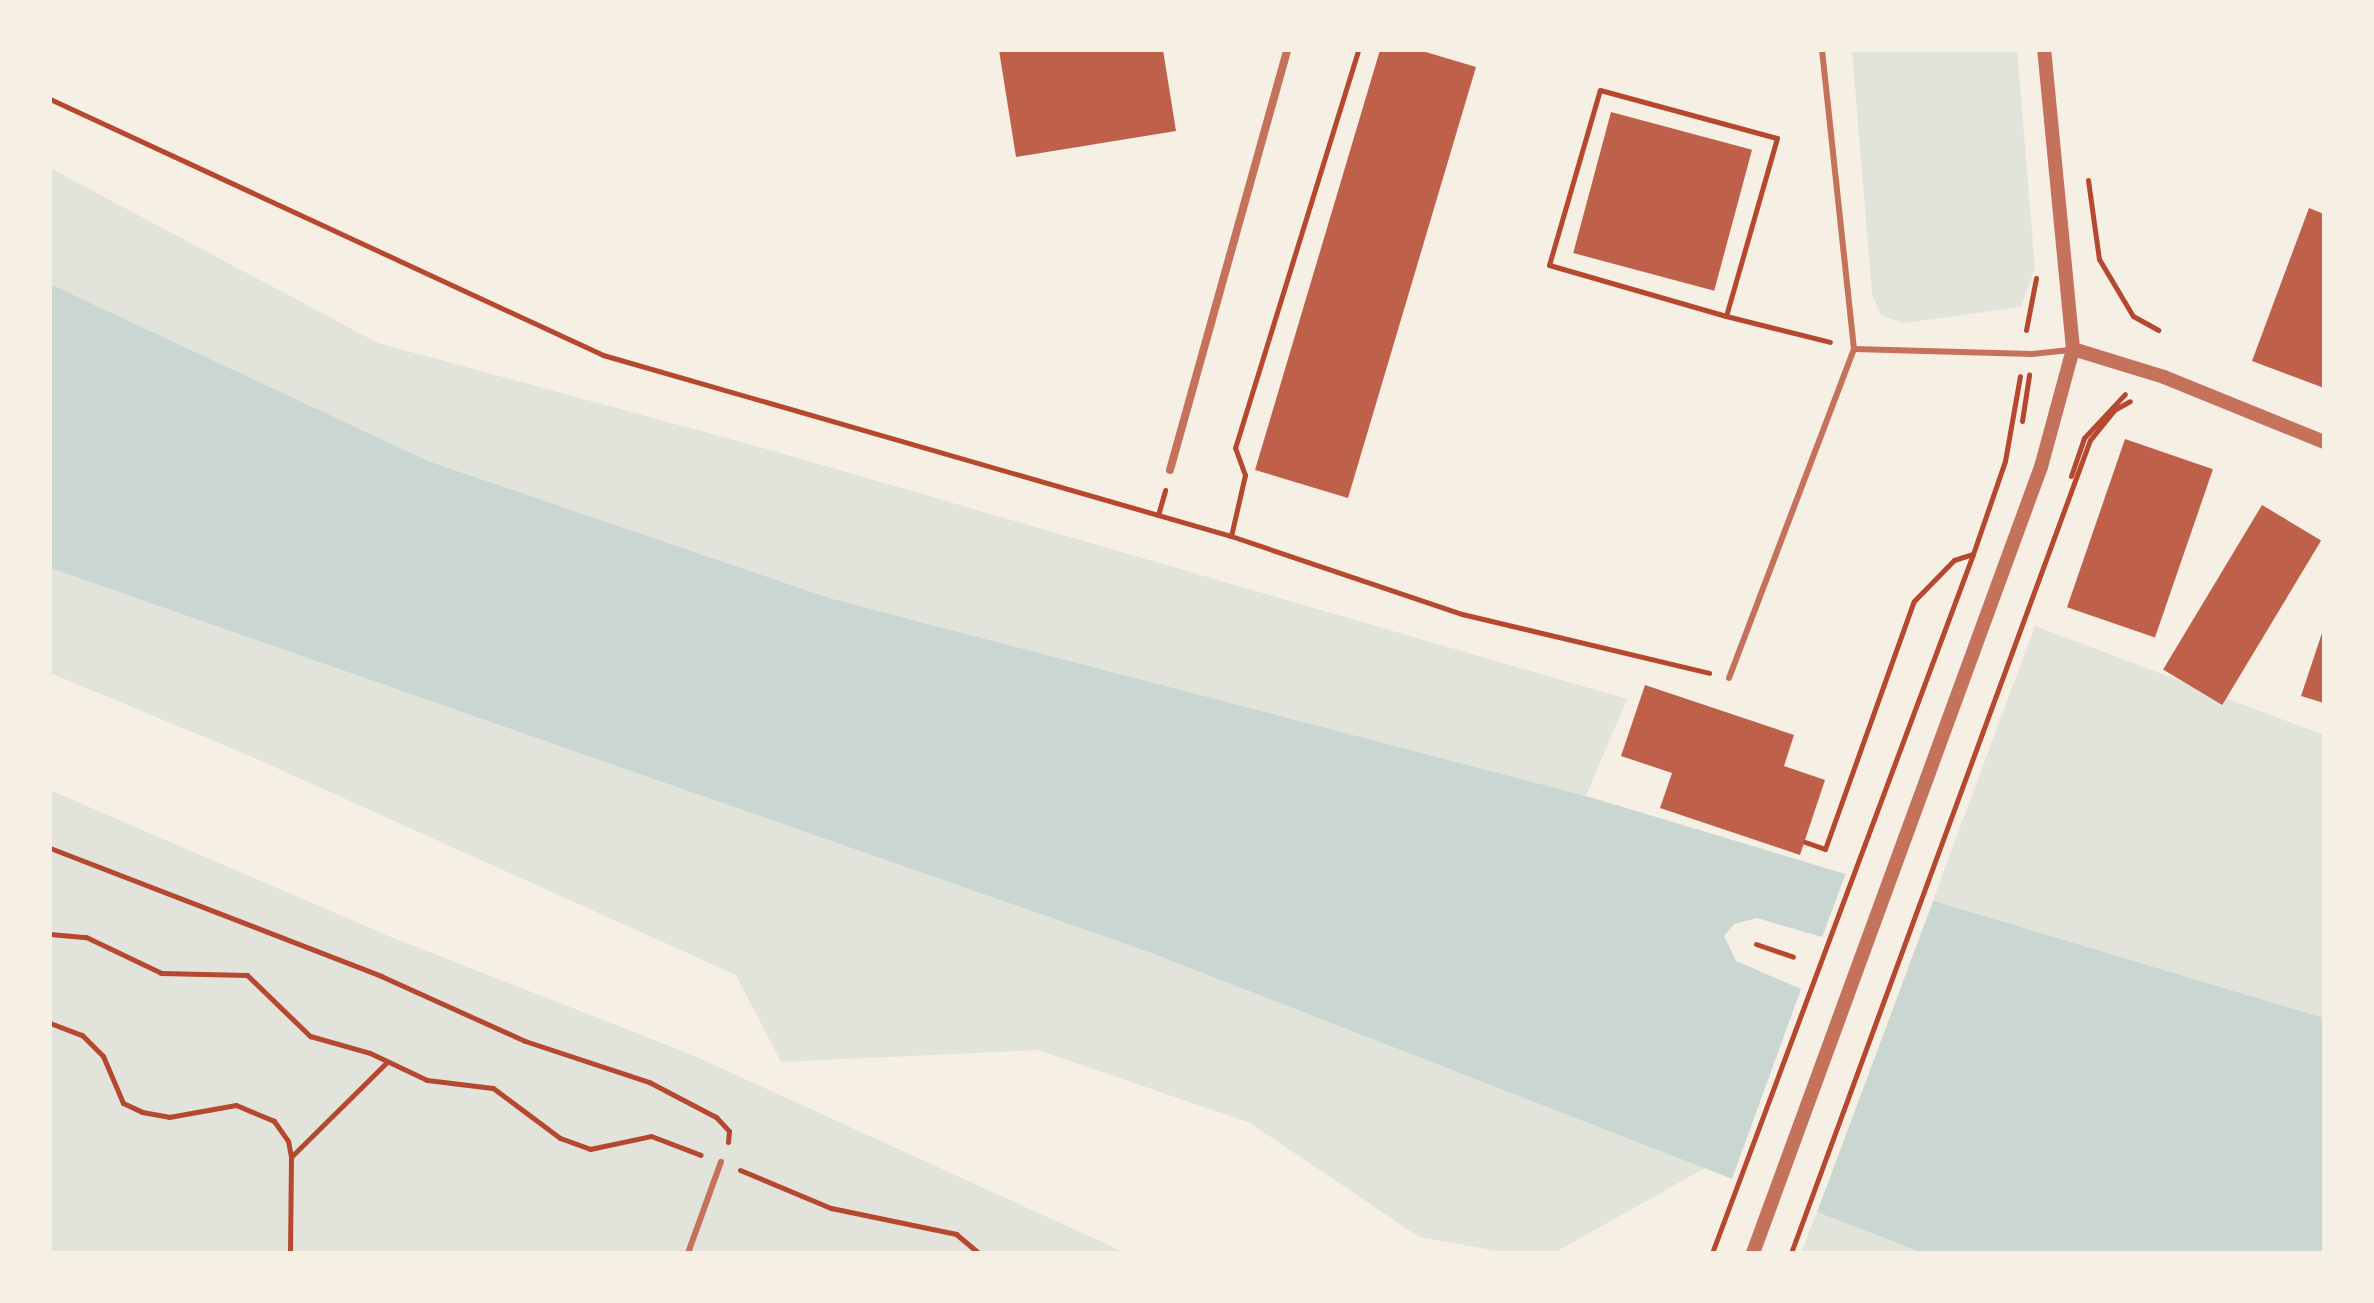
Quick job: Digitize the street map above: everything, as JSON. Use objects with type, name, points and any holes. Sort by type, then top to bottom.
[{"type":"street","points":[[1170,470],[1287,50]]},
{"type":"street","points":[[1753,1253],[2041,467],[2073,349],[2044,50]]},
{"type":"street","points":[[2073,349],[2136,368],[2324,442]]},
{"type":"lane","points":[[1729,678],[1854,349],[1822,50]]},
{"type":"lane","points":[[1854,349],[2032,354],[2073,349]]},
{"type":"lane","points":[[688,1253],[721,1162]]},
{"type":"path","points":[[1231,536],[1245,475],[1235,448],[1358,50]]},
{"type":"path","points":[[1726,316],[1777,138],[1600,90],[1549,265],[1726,316],[1854,349]]},
{"type":"path","points":[[50,99],[603,355],[1231,536],[1462,614],[1729,678]]},
{"type":"path","points":[[2087,174],[2099,259],[2133,316],[2158,330]]},
{"type":"path","points":[[1999,667],[2084,438],[2110,406],[2123,400],[2136,368]]},
{"type":"path","points":[[1791,1253],[2090,440],[2114,410],[2130,401]]},
{"type":"path","points":[[1805,842],[1825,849],[1914,601],[1954,560],[1973,554]]},
{"type":"path","points":[[1712,1253],[1938,649]]},
{"type":"path","points":[[50,848],[381,976],[525,1041],[649,1082],[716,1117],[729,1131],[721,1162]]},
{"type":"path","points":[[50,934],[86,937],[161,973],[247,975],[310,1036],[387,1062],[427,1080],[493,1088],[560,1138],[590,1149],[651,1136],[831,1208],[956,1234],[979,1253]]},
{"type":"path","points":[[1756,944],[1793,957]]},
{"type":"path","points":[[50,1023],[82,1035],[103,1056],[123,1103],[169,1117],[236,1105],[255,1109],[274,1121],[288,1141],[291,1157],[290,1253]]},
{"type":"path","points":[[291,1157],[387,1062]]},
{"type":"shaded area","points":[[1852,50],[2017,50],[2035,268],[2021,307],[1903,323],[1881,315],[1872,294]]},
{"type":"shaded area","points":[[50,168],[378,343],[781,453],[1627,699],[1586,796],[829,598],[428,461],[50,284]]},
{"type":"shaded area","points":[[50,284],[428,461],[829,598],[1586,796],[2324,1018],[2324,1253],[1923,1253],[1146,951],[50,568]]},
{"type":"shaded area","points":[[50,568],[1146,951],[1705,1168],[1554,1253],[1507,1253],[1419,1237],[1250,1123],[1038,1050],[781,1062],[736,975],[250,756],[50,673]]},
{"type":"shaded area","points":[[2035,626],[2324,735],[2324,1018],[1933,900]]},
{"type":"shaded area","points":[[50,790],[386,935],[690,1054],[1126,1253],[50,1253]]},
{"type":"shaded area","points":[[1817,1211],[1923,1253],[1801,1253]]},
{"type":"pier","points":[[1847,870],[1935,896],[1816,1215],[1730,1184],[1801,989],[1736,961],[1724,936],[1734,924],[1757,918],[1822,937]]},
{"type":"building","points":[[999,50],[1163,50],[1176,131],[1016,157]]},
{"type":"building","points":[[1380,50],[1419,50],[1476,67],[1348,498],[1255,470]]},
{"type":"building","points":[[1611,112],[1752,150],[1714,291],[1573,253]]},
{"type":"building","points":[[2309,208],[2324,214],[2324,388],[2252,361]]},
{"type":"building","points":[[2125,439],[2213,469],[2155,638],[2067,607]]},
{"type":"building","points":[[2262,505],[2321,541],[2222,705],[2163,670]]},
{"type":"building","points":[[2324,627],[2324,703],[2301,696]]},
{"type":"building","points":[[1645,685],[1794,735],[1784,766],[1825,780],[1800,855],[1660,808],[1672,773],[1621,756]]}]
